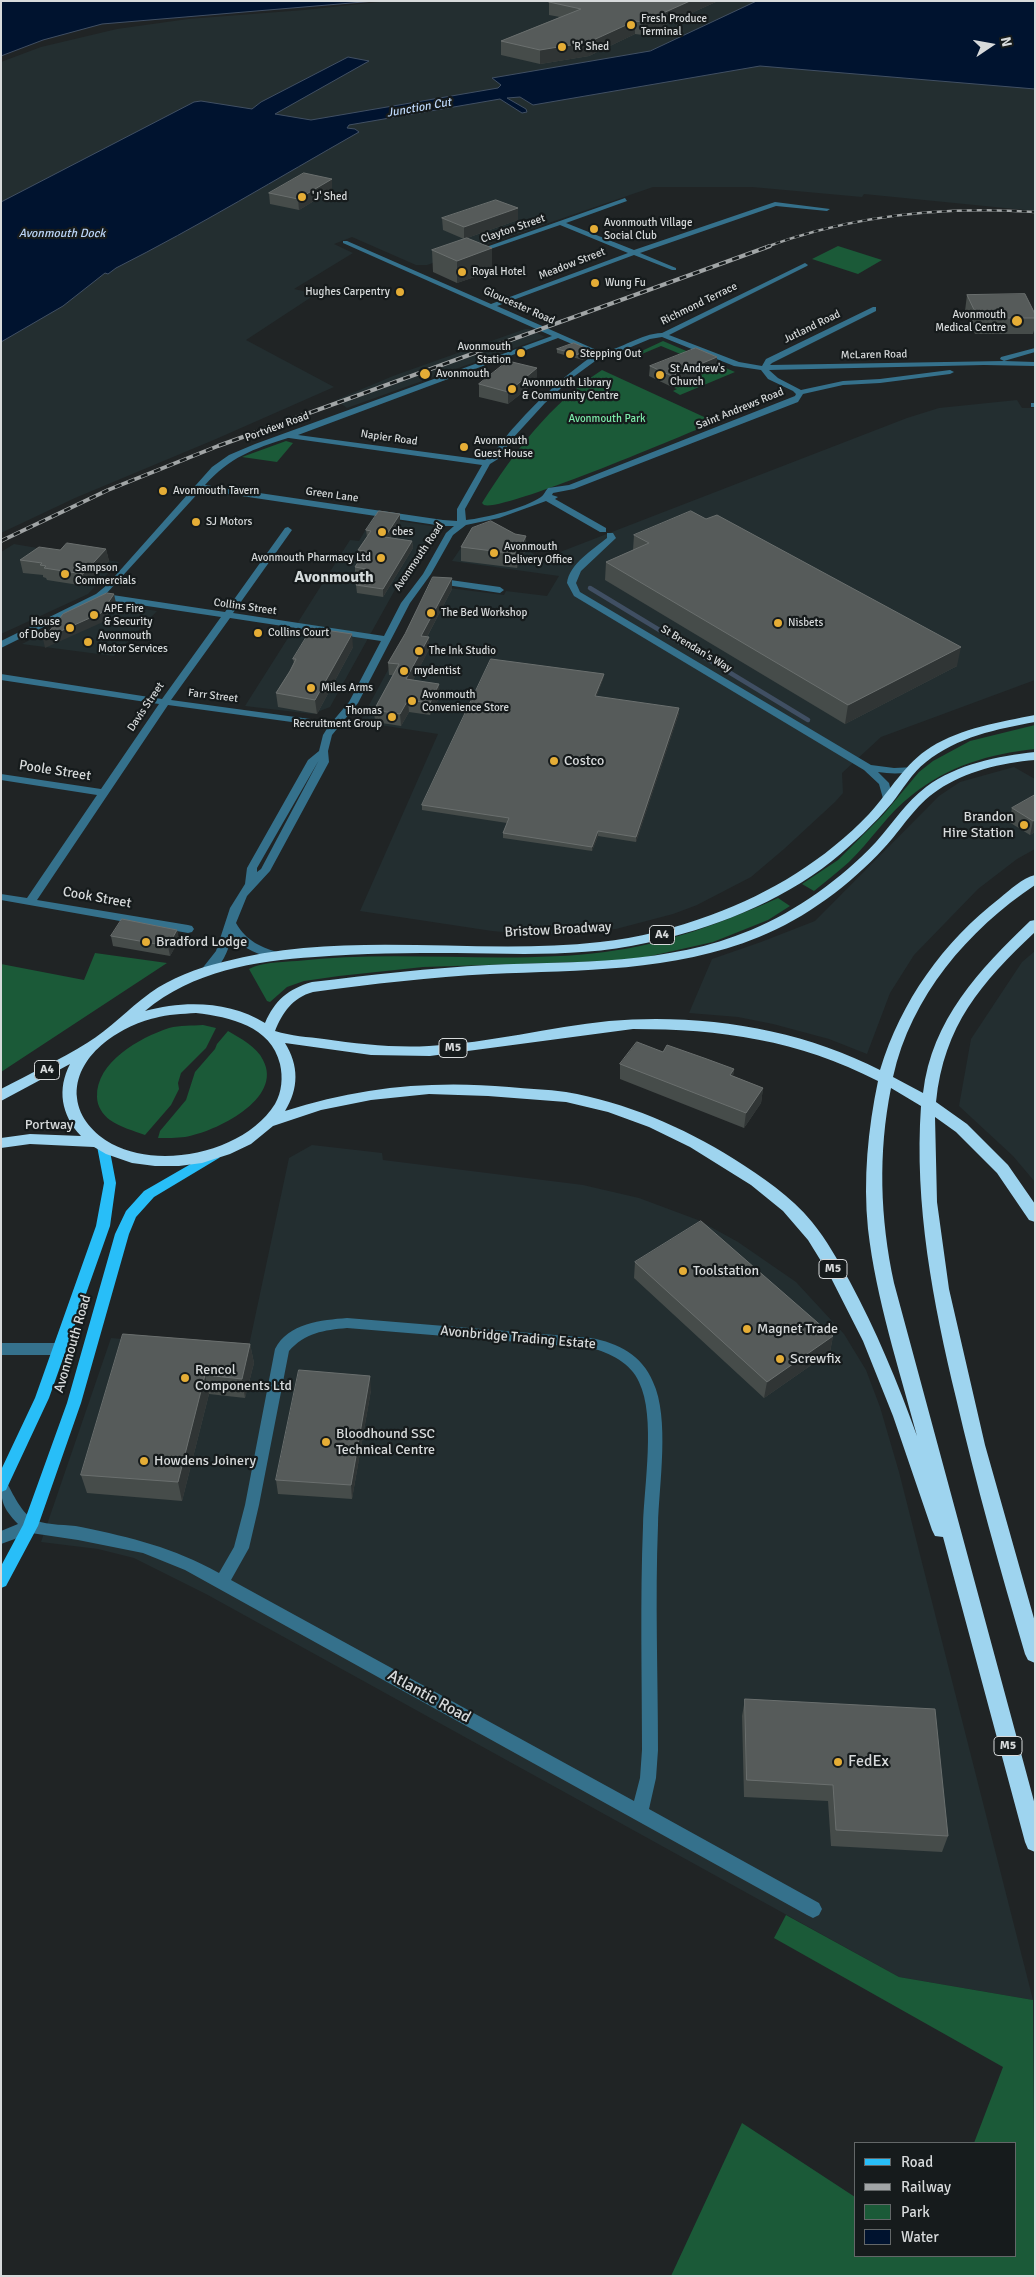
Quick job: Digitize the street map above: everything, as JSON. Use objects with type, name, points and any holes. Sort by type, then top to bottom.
[{"type":"highway","name":"Bristow Broadway","points":[[122,1025],[141,1006],[175,984],[207,970],[277,956],[354,949],[534,950],[597,947],[644,939],[719,918],[792,882],[824,861],[859,831],[888,800],[921,759],[950,741],[973,733],[1035,718]]},
{"type":"highway","name":"A4","points":[[270,1034],[277,1011],[284,1001],[300,990],[312,987],[420,973],[634,964],[687,955],[753,934],[792,915],[844,879],[875,850],[922,796],[971,768],[1007,759],[1035,756]]},
{"type":"highway","name":"M5","points":[[1035,878],[982,920],[921,992],[904,1022],[892,1054],[881,1102],[876,1144],[874,1190],[880,1253],[982,1649],[1035,1842]]},
{"type":"highway","points":[[1035,924],[1005,953],[962,1006],[943,1037],[931,1076],[927,1170],[936,1262],[946,1319],[974,1438],[1035,1654]]},
{"type":"highway","points":[[196,1008],[236,1014],[253,1022],[270,1034],[282,1048],[288,1062],[290,1077],[287,1093],[280,1108],[268,1122],[247,1139],[219,1152],[200,1158],[159,1161],[140,1159],[100,1144],[82,1129],[73,1113],[69,1096],[72,1078],[80,1061],[93,1045],[122,1025],[154,1013],[196,1008]]},
{"type":"highway","name":"M5","points":[[270,1034],[368,1050],[429,1051],[634,1024],[690,1024],[720,1027],[794,1042],[858,1066],[895,1083],[936,1109],[995,1160],[1024,1196],[1035,1216]]},
{"type":"highway","name":"A4","points":[[1,1096],[93,1045]]},
{"type":"highway","name":"M5","points":[[268,1122],[353,1097],[418,1090],[468,1088],[566,1097],[617,1111],[683,1135],[750,1176],[780,1201],[813,1234],[844,1288],[885,1370],[982,1649]]},
{"type":"highway","name":"Portway","points":[[1,1143],[30,1140],[100,1144]]},
{"type":"main road","name":"Avonmouth Road","points":[[1,1485],[42,1398],[103,1226],[110,1183],[100,1144]]},
{"type":"main road","name":"Avonmouth Road","points":[[1,1582],[30,1526],[74,1403],[122,1234],[131,1214],[149,1194],[219,1152]]},
{"type":"street","name":"Clayton Street","points":[[462,257],[625,200]]},
{"type":"street","name":"Meadow Street","points":[[491,306],[633,252],[761,209],[780,204],[827,209]]},
{"type":"street","points":[[761,209],[770,213]]},
{"type":"street","points":[[560,223],[674,268]]},
{"type":"street","name":"Gloucester Road","points":[[345,242],[421,272],[491,306],[600,354]]},
{"type":"street","name":"Richmond Terrace","points":[[600,354],[616,352],[651,336],[664,335],[805,264]]},
{"type":"street","name":"Jutland Road","points":[[764,368],[769,361],[873,309]]},
{"type":"street","name":"McLaren Road","points":[[664,335],[743,366],[764,368],[984,363],[1035,364]]},
{"type":"street","name":"Portview Road","points":[[1,645],[99,596],[110,587],[214,470],[230,458],[259,444],[287,436],[558,336]]},
{"type":"street","name":"McLaren Road","points":[[984,363],[1035,350]]},
{"type":"street","name":"Avonmouth Road","points":[[207,970],[220,958],[237,904],[250,883],[265,871],[324,762],[323,752],[327,734],[353,703],[406,604],[423,580],[444,542],[452,531],[462,524],[461,509],[487,463],[495,457],[510,436],[542,401],[569,376],[600,354]]},
{"type":"street","points":[[764,368],[771,378],[796,389],[800,393]]},
{"type":"street","name":"Saint Andrews Road","points":[[462,524],[489,520],[547,498],[567,494],[572,487],[795,400],[799,397],[800,393],[843,383],[880,381],[950,372]]},
{"type":"street","name":"Napier Road","points":[[287,436],[487,463]]},
{"type":"street","name":"Green Lane","points":[[198,488],[443,523],[462,524]]},
{"type":"street","name":"St Brendan's Way","points":[[547,498],[607,533],[612,538],[577,571],[572,579],[572,587],[577,594],[868,768],[884,783],[887,789],[888,800]]},
{"type":"street","name":"Davis Street","points":[[30,902],[165,702],[288,530]]},
{"type":"street","points":[[423,580],[500,590]]},
{"type":"street","name":"Collins Street","points":[[99,596],[387,639]]},
{"type":"street","name":"Farr Street","points":[[1,676],[165,702],[334,725]]},
{"type":"street","name":"St Brendan's Way","points":[[868,768],[912,769]]},
{"type":"street","name":"Poole Street","points":[[1,777],[105,793]]},
{"type":"street","name":"Cook Street","points":[[1,897],[188,929]]},
{"type":"street","points":[[230,923],[237,936],[248,946],[277,956]]},
{"type":"street","name":"Avonbridge Trading Estate","points":[[222,1582],[241,1548],[251,1512],[282,1349],[288,1342],[306,1329],[320,1325],[347,1323],[591,1343],[604,1345],[618,1352],[640,1372],[647,1383],[654,1405],[650,1527],[650,1750],[648,1778],[640,1813]]},
{"type":"street","points":[[1,1348],[60,1349]]},
{"type":"street","points":[[1,1485],[11,1506],[30,1526],[1,1538]]},
{"type":"street","name":"Atlantic Road","points":[[30,1526],[78,1533],[144,1547],[190,1565],[813,1909]]},
{"type":"shaded area","points":[[388,1],[1035,1],[1035,211],[864,194],[862,197],[752,187],[653,187],[427,265],[416,265],[352,237],[334,244],[353,253],[294,289],[316,294],[246,340],[334,387],[75,498],[1,533],[1,62],[41,47],[117,29],[188,19]]},
{"type":"shaded area","points":[[525,329],[545,337],[347,408],[336,400],[393,376]]},
{"type":"shaded area","points":[[1017,400],[1022,408],[1035,408],[1035,680],[881,737],[842,773],[843,793],[784,849],[751,877],[697,905],[673,914],[616,929],[536,935],[492,931],[360,911],[438,734],[360,722],[433,586],[504,595],[506,591],[547,596],[559,576],[452,561],[465,542],[493,529],[542,559],[907,418],[939,408]]},
{"type":"shaded area","points":[[373,517],[438,527],[426,557],[407,568],[330,707],[312,714],[245,706],[350,540],[359,541]]},
{"type":"shaded area","points":[[14,544],[119,562],[88,594],[1,634],[1,552]]},
{"type":"shaded area","points":[[104,603],[157,611],[114,656],[22,644]]},
{"type":"shaded area","points":[[1014,767],[1035,779],[1035,849],[1017,859],[978,889],[914,955],[890,993],[867,1054],[829,1039],[773,1024],[738,1017],[689,1013],[712,959],[815,921],[939,796],[960,782]]},
{"type":"shaded area","points":[[1035,951],[1035,1182],[1013,1156],[959,1106],[971,1039],[1022,962]]},
{"type":"shaded area","points":[[312,1145],[382,1153],[383,1160],[583,1185],[639,1198],[698,1220],[738,1242],[796,1282],[844,1334],[866,1370],[880,1407],[899,1472],[1033,2000],[899,1977],[206,1594],[134,1558],[98,1549],[41,1542],[111,1338],[248,1350],[289,1158]]},
{"type":"green space","points":[[838,246],[882,260],[858,274],[812,259]]},
{"type":"green space","points":[[663,341],[735,372],[680,395],[673,391],[677,389],[674,388],[700,375],[690,358],[661,346],[637,356],[637,358],[631,356]]},
{"type":"green space","name":"Avonmouth Park","points":[[602,370],[715,422],[633,456],[524,497],[498,504],[484,505],[482,503],[494,484],[535,430],[566,398]]},
{"type":"green space","points":[[286,441],[293,443],[277,462],[242,457]]},
{"type":"green space","points":[[1035,725],[1035,749],[985,758],[940,776],[903,802],[849,862],[814,891],[802,884],[838,860],[883,815],[919,772],[933,761],[970,741]]},
{"type":"green space","points":[[778,898],[790,906],[768,920],[713,942],[646,957],[611,961],[423,967],[339,976],[304,981],[287,987],[270,1002],[267,1001],[249,969],[272,963],[374,956],[528,957],[567,956],[605,952],[672,938],[736,916]]},
{"type":"green space","points":[[95,953],[167,963],[1,1072],[1,964],[84,980]]},
{"type":"green space","points":[[203,1025],[216,1028],[206,1048],[181,1073],[178,1083],[179,1089],[171,1105],[145,1135],[118,1125],[105,1116],[99,1107],[97,1097],[99,1084],[111,1062],[133,1045],[157,1032],[182,1026]]},
{"type":"green space","points":[[228,1031],[248,1043],[260,1055],[267,1074],[264,1088],[243,1111],[228,1121],[198,1134],[175,1138],[158,1138],[160,1131],[186,1100],[195,1072]]},
{"type":"green space","points":[[786,1915],[899,1977],[1033,2000],[1035,2276],[671,2276],[742,2123],[854,2196],[854,2257],[1016,2257],[1016,2142],[974,2142],[1003,2067],[774,1938]]},
{"type":"water","points":[[1,1],[375,1],[102,24],[43,40],[1,56]]},
{"type":"water","points":[[757,1],[1035,1],[1035,89],[760,66],[533,105],[520,97],[507,98],[526,109],[527,112],[522,113],[500,99],[349,125],[347,128],[355,129],[359,132],[208,219],[108,274],[105,273],[63,306],[1,342],[1,202],[194,102],[201,101],[252,109],[261,102],[348,57],[369,61],[275,114],[311,120],[498,88],[501,85],[492,78],[650,51]]},
{"type":"building","points":[[690,1],[643,22],[635,21],[589,42],[540,50],[501,41],[581,9],[549,2]]},
{"type":"building","points":[[304,173],[332,179],[298,199],[269,193]]},
{"type":"building","points":[[496,200],[518,208],[464,227],[442,218]]},
{"type":"building","points":[[467,238],[492,248],[457,261],[432,250]]},
{"type":"building","points":[[1025,294],[1035,314],[1035,318],[978,318],[967,295]]},
{"type":"building","points":[[574,343],[588,349],[587,353],[583,356],[557,349]]},
{"type":"building","points":[[696,348],[717,357],[672,376],[650,366]]},
{"type":"building","points":[[508,361],[537,368],[508,392],[479,384]]},
{"type":"building","points":[[379,511],[400,514],[385,537],[412,541],[383,589],[356,585],[366,569],[355,567],[365,551],[358,550],[371,531],[366,530]]},
{"type":"building","name":"Nisbets","points":[[691,511],[706,519],[717,515],[961,647],[848,705],[606,562],[649,543],[634,535]]},
{"type":"building","points":[[491,521],[515,534],[526,536],[517,554],[461,547],[472,528]]},
{"type":"building","points":[[67,543],[106,549],[83,574],[44,568],[46,566],[40,565],[42,563],[20,560],[39,547],[60,550]]},
{"type":"building","points":[[433,577],[452,578],[421,636],[429,637],[406,679],[439,684],[430,703],[408,700],[400,714],[374,710],[399,664],[388,663],[405,634]]},
{"type":"building","points":[[107,593],[114,594],[101,613],[43,639],[63,614]]},
{"type":"building","points":[[312,628],[352,634],[315,700],[276,693],[296,659],[293,659]]},
{"type":"building","name":"Costco","points":[[491,659],[604,674],[595,696],[679,708],[636,837],[598,831],[592,847],[503,833],[509,818],[422,805]]},
{"type":"building","points":[[1035,795],[1035,820],[1033,821],[1012,808]]},
{"type":"building","points":[[122,919],[177,930],[168,946],[111,936]]},
{"type":"building","points":[[637,1042],[663,1052],[667,1045],[704,1058],[734,1069],[730,1075],[763,1088],[746,1113],[620,1064]]},
{"type":"building","points":[[701,1221],[833,1336],[767,1382],[635,1262]]},
{"type":"building","points":[[123,1334],[250,1344],[242,1379],[205,1375],[178,1482],[81,1475]]},
{"type":"building","name":"Bloodhound SSC Technical Centre","points":[[299,1370],[370,1376],[351,1485],[276,1480]]},
{"type":"building","name":"FedEx","points":[[745,1699],[935,1709],[948,1836],[836,1830],[833,1785],[747,1780]]},
{"type":"waterway","points":[[590,588],[808,720]]},
{"type":"railway","points":[[766,247],[832,227],[899,215],[966,210],[1035,212]]},
{"type":"railway","points":[[1,541],[108,490],[218,446],[770,246]]},
{"type":"place","name":"Fresh Produce Terminal","points":[[631,25]]},
{"type":"place","name":"'R' Shed","points":[[562,47]]},
{"type":"place","name":"'J' Shed","points":[[302,197]]},
{"type":"place","name":"Avonmouth Village Social Club","points":[[594,229]]},
{"type":"place","name":"Royal Hotel","points":[[462,272]]},
{"type":"place","name":"Wung Fu","points":[[595,283]]},
{"type":"place","name":"Hughes Carpentry","points":[[400,292]]},
{"type":"place","name":"Avonmouth Medical Centre","points":[[1017,321]]},
{"type":"place","name":"Avonmouth Station","points":[[521,353]]},
{"type":"place","name":"Stepping Out","points":[[570,354]]},
{"type":"place","name":"Avonmouth","points":[[425,374]]},
{"type":"place","name":"St Andrew's Church","points":[[660,375]]},
{"type":"place","name":"Avonmouth Library & Community Centre","points":[[512,389]]},
{"type":"place","name":"Avonmouth Guest House","points":[[464,447]]},
{"type":"place","name":"Avonmouth Tavern","points":[[163,491]]},
{"type":"place","name":"SJ Motors","points":[[196,522]]},
{"type":"place","name":"cbes","points":[[382,532]]},
{"type":"place","name":"Avonmouth Delivery Office","points":[[494,553]]},
{"type":"place","name":"Avonmouth Pharmacy Ltd","points":[[381,558]]},
{"type":"place","name":"Sampson Commercials","points":[[65,574]]},
{"type":"place","name":"The Bed Workshop","points":[[431,613]]},
{"type":"place","name":"APE Fire & Security","points":[[94,615]]},
{"type":"place","name":"Nisbets","points":[[778,623]]},
{"type":"place","name":"House of Dobey","points":[[70,628]]},
{"type":"place","name":"Collins Court","points":[[258,633]]},
{"type":"place","name":"Avonmouth Motor Services","points":[[88,642]]},
{"type":"place","name":"The Ink Studio","points":[[419,651]]},
{"type":"place","name":"mydentist","points":[[404,671]]},
{"type":"place","name":"Miles Arms","points":[[311,688]]},
{"type":"place","name":"Avonmouth Convenience Store","points":[[412,701]]},
{"type":"place","name":"Thomas Recruitment Group","points":[[392,717]]},
{"type":"place","name":"Costco","points":[[554,761]]},
{"type":"place","name":"Brandon Hire Station","points":[[1024,825]]},
{"type":"place","name":"Bradford Lodge","points":[[146,942]]},
{"type":"place","name":"Toolstation","points":[[683,1271]]},
{"type":"place","name":"Magnet Trade","points":[[747,1329]]},
{"type":"place","name":"Screwfix","points":[[780,1359]]},
{"type":"place","name":"Rencol Components Ltd","points":[[185,1378]]},
{"type":"place","name":"Bloodhound SSC Technical Centre","points":[[326,1442]]},
{"type":"place","name":"Howdens Joinery","points":[[144,1461]]},
{"type":"place","name":"FedEx","points":[[838,1762]]},
{"type":"district","name":"Avonmouth","points":[[334,578]]},
{"type":"water label","name":"Junction Cut","points":[[419,108]]},
{"type":"water label","name":"Avonmouth Dock","points":[[62,234]]}]
